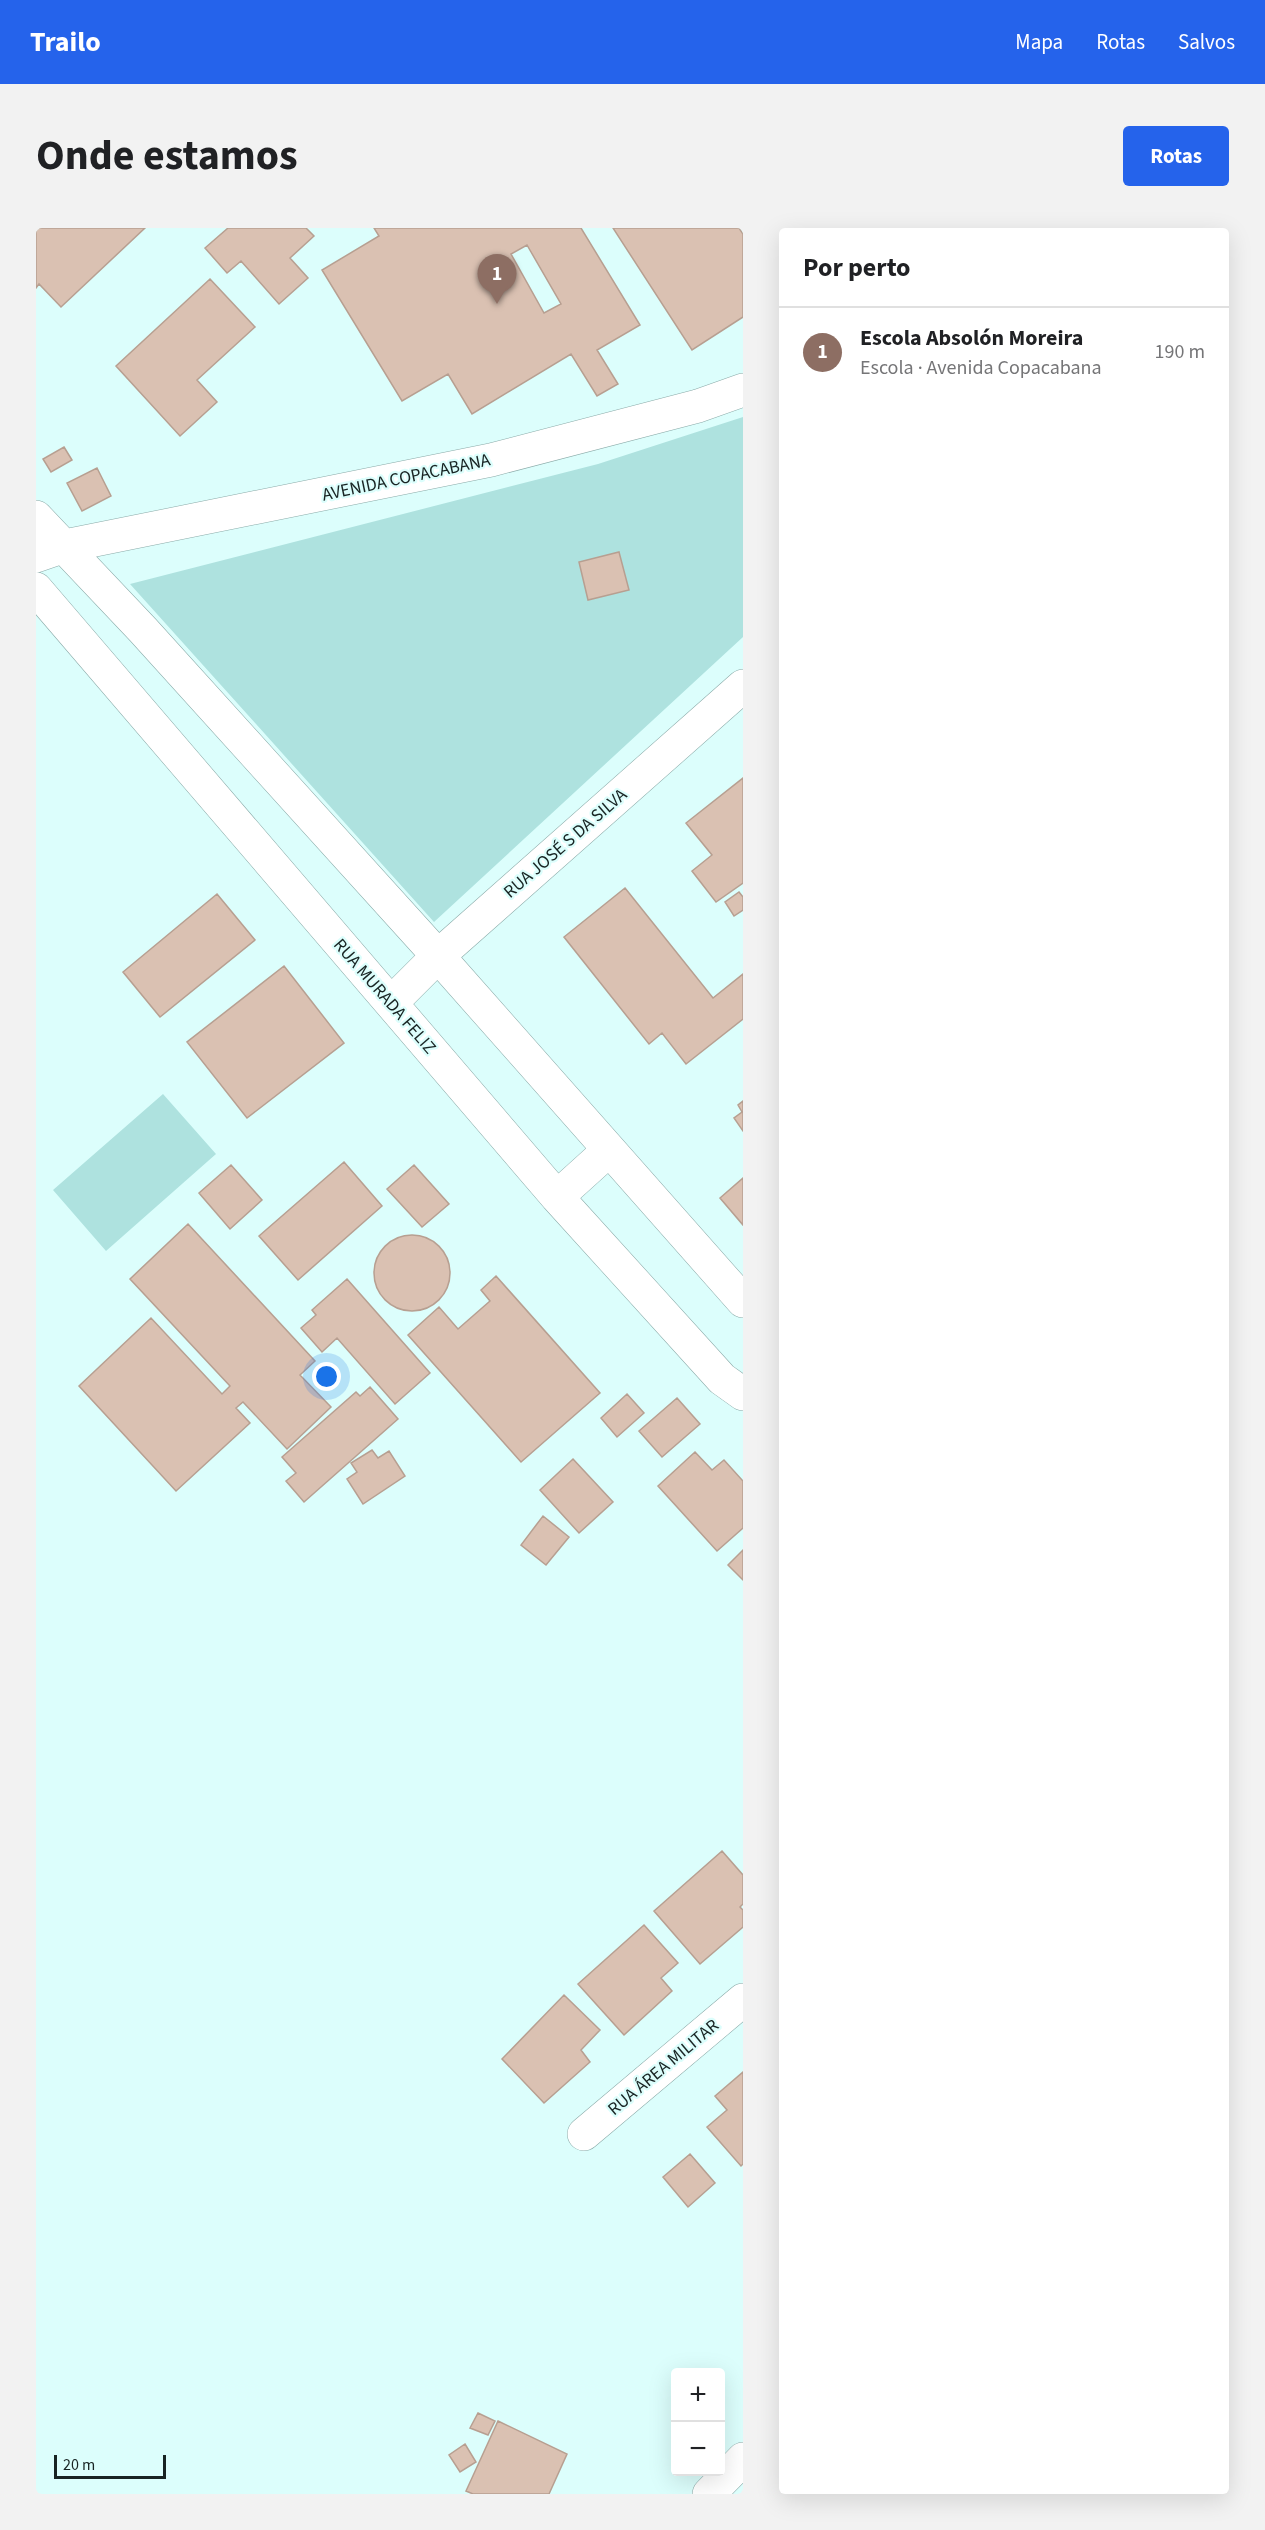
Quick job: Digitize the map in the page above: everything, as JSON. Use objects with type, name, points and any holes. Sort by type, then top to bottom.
[{"type":"street","name":"AVENIDA COPACABANA","points":[[51,551],[491,460],[698,406],[743,390]]},
{"type":"street","points":[[36,517],[51,551],[438,956],[743,1300]]},
{"type":"street","name":"RUA MURADA FELIZ","points":[[36,589],[557,1197],[722,1379],[743,1394]]},
{"type":"street","name":"RUA JOSÉ S DA SILVA","points":[[391,1003],[438,956],[743,686]]},
{"type":"street","points":[[557,1197],[609,1150]]},
{"type":"street","name":"RUA ÁREA MILITAR","points":[[584,2134],[743,2000]]},
{"type":"street","points":[[710,2494],[743,2459]]},
{"type":"shaded area","points":[[743,417],[743,637],[434,922],[130,584],[598,464]]},
{"type":"shaded area","points":[[163,1094],[216,1154],[106,1251],[53,1190]]},
{"type":"building","points":[[36,228],[145,228],[61,307],[39,284],[36,288]]},
{"type":"building","points":[[228,228],[306,228],[314,236],[290,258],[308,278],[279,304],[241,261],[227,273],[205,248]]},
{"type":"building","points":[[374,228],[581,228],[640,325],[597,350],[618,384],[597,396],[571,354],[472,414],[448,374],[402,401],[322,270],[379,236]],"holes":[[[527,245],[561,304],[544,313],[511,254]]]},
{"type":"building","points":[[613,228],[739,228],[743,234],[743,317],[692,350]]},
{"type":"building","points":[[210,279],[255,327],[197,380],[217,402],[180,436],[116,366]]},
{"type":"building","points":[[64,447],[72,460],[51,472],[43,459]]},
{"type":"building","points":[[97,468],[111,496],[82,511],[67,483]]},
{"type":"building","points":[[619,552],[629,590],[588,600],[579,562]]},
{"type":"building","points":[[743,778],[743,883],[716,902],[692,871],[712,855],[686,823]]},
{"type":"building","points":[[625,888],[713,998],[743,974],[743,1019],[686,1064],[662,1033],[649,1044],[564,937]]},
{"type":"building","points":[[739,892],[743,897],[743,910],[734,916],[725,902]]},
{"type":"building","points":[[217,894],[255,940],[160,1017],[123,972]]},
{"type":"building","points":[[284,966],[344,1043],[247,1118],[187,1042]]},
{"type":"building","points":[[743,1101],[743,1131],[734,1118],[742,1112],[738,1105]]},
{"type":"building","points":[[344,1162],[382,1206],[298,1280],[259,1236]]},
{"type":"building","points":[[231,1165],[262,1200],[230,1229],[199,1193]]},
{"type":"building","points":[[414,1165],[449,1204],[422,1227],[387,1189]]},
{"type":"building","points":[[743,1178],[743,1225],[720,1198]]},
{"type":"building","points":[[188,1224],[315,1361],[300,1375],[331,1407],[287,1449],[243,1402],[236,1408],[250,1423],[176,1491],[79,1386],[151,1318],[222,1394],[230,1386],[130,1279]]},
{"type":"building","points":[[412,1235],[427,1238],[439,1246],[447,1258],[450,1273],[447,1288],[439,1300],[427,1308],[412,1311],[397,1308],[385,1300],[377,1288],[374,1273],[377,1258],[385,1246],[397,1238]]},
{"type":"building","points":[[496,1276],[600,1393],[521,1462],[408,1335],[439,1307],[458,1329],[490,1301],[481,1290]]},
{"type":"building","points":[[347,1279],[430,1373],[395,1404],[337,1338],[322,1352],[301,1328],[316,1315],[312,1310]]},
{"type":"building","points":[[370,1387],[398,1419],[304,1502],[286,1481],[296,1473],[282,1457],[356,1392],[360,1396]]},
{"type":"building","points":[[627,1394],[644,1413],[617,1437],[601,1418]]},
{"type":"building","points":[[677,1398],[700,1424],[662,1457],[639,1431]]},
{"type":"building","points":[[372,1450],[378,1458],[389,1451],[405,1476],[363,1504],[347,1479],[357,1472],[351,1463]]},
{"type":"building","points":[[695,1452],[712,1470],[724,1460],[743,1481],[743,1528],[717,1551],[658,1486]]},
{"type":"building","points":[[573,1459],[613,1502],[579,1533],[540,1490]]},
{"type":"building","points":[[543,1516],[569,1537],[546,1565],[521,1545]]},
{"type":"building","points":[[743,1550],[743,1580],[728,1565]]},
{"type":"building","points":[[722,1851],[743,1875],[743,1904],[740,1907],[743,1910],[743,1927],[700,1964],[654,1911]]},
{"type":"building","points":[[644,1925],[678,1963],[661,1978],[672,1991],[624,2035],[578,1984]]},
{"type":"building","points":[[564,1995],[600,2030],[581,2050],[590,2062],[544,2103],[502,2059]]},
{"type":"building","points":[[743,2072],[743,2164],[741,2166],[707,2127],[727,2110],[715,2096]]},
{"type":"building","points":[[690,2154],[715,2183],[688,2207],[663,2177]]},
{"type":"building","points":[[478,2413],[495,2421],[488,2435],[470,2428]]},
{"type":"building","points":[[498,2421],[567,2454],[549,2494],[473,2494],[466,2491]]},
{"type":"building","points":[[465,2444],[476,2462],[460,2472],[449,2455]]},
{"type":"place","name":"Escola Absolón Moreira","points":[[497,304]]}]
